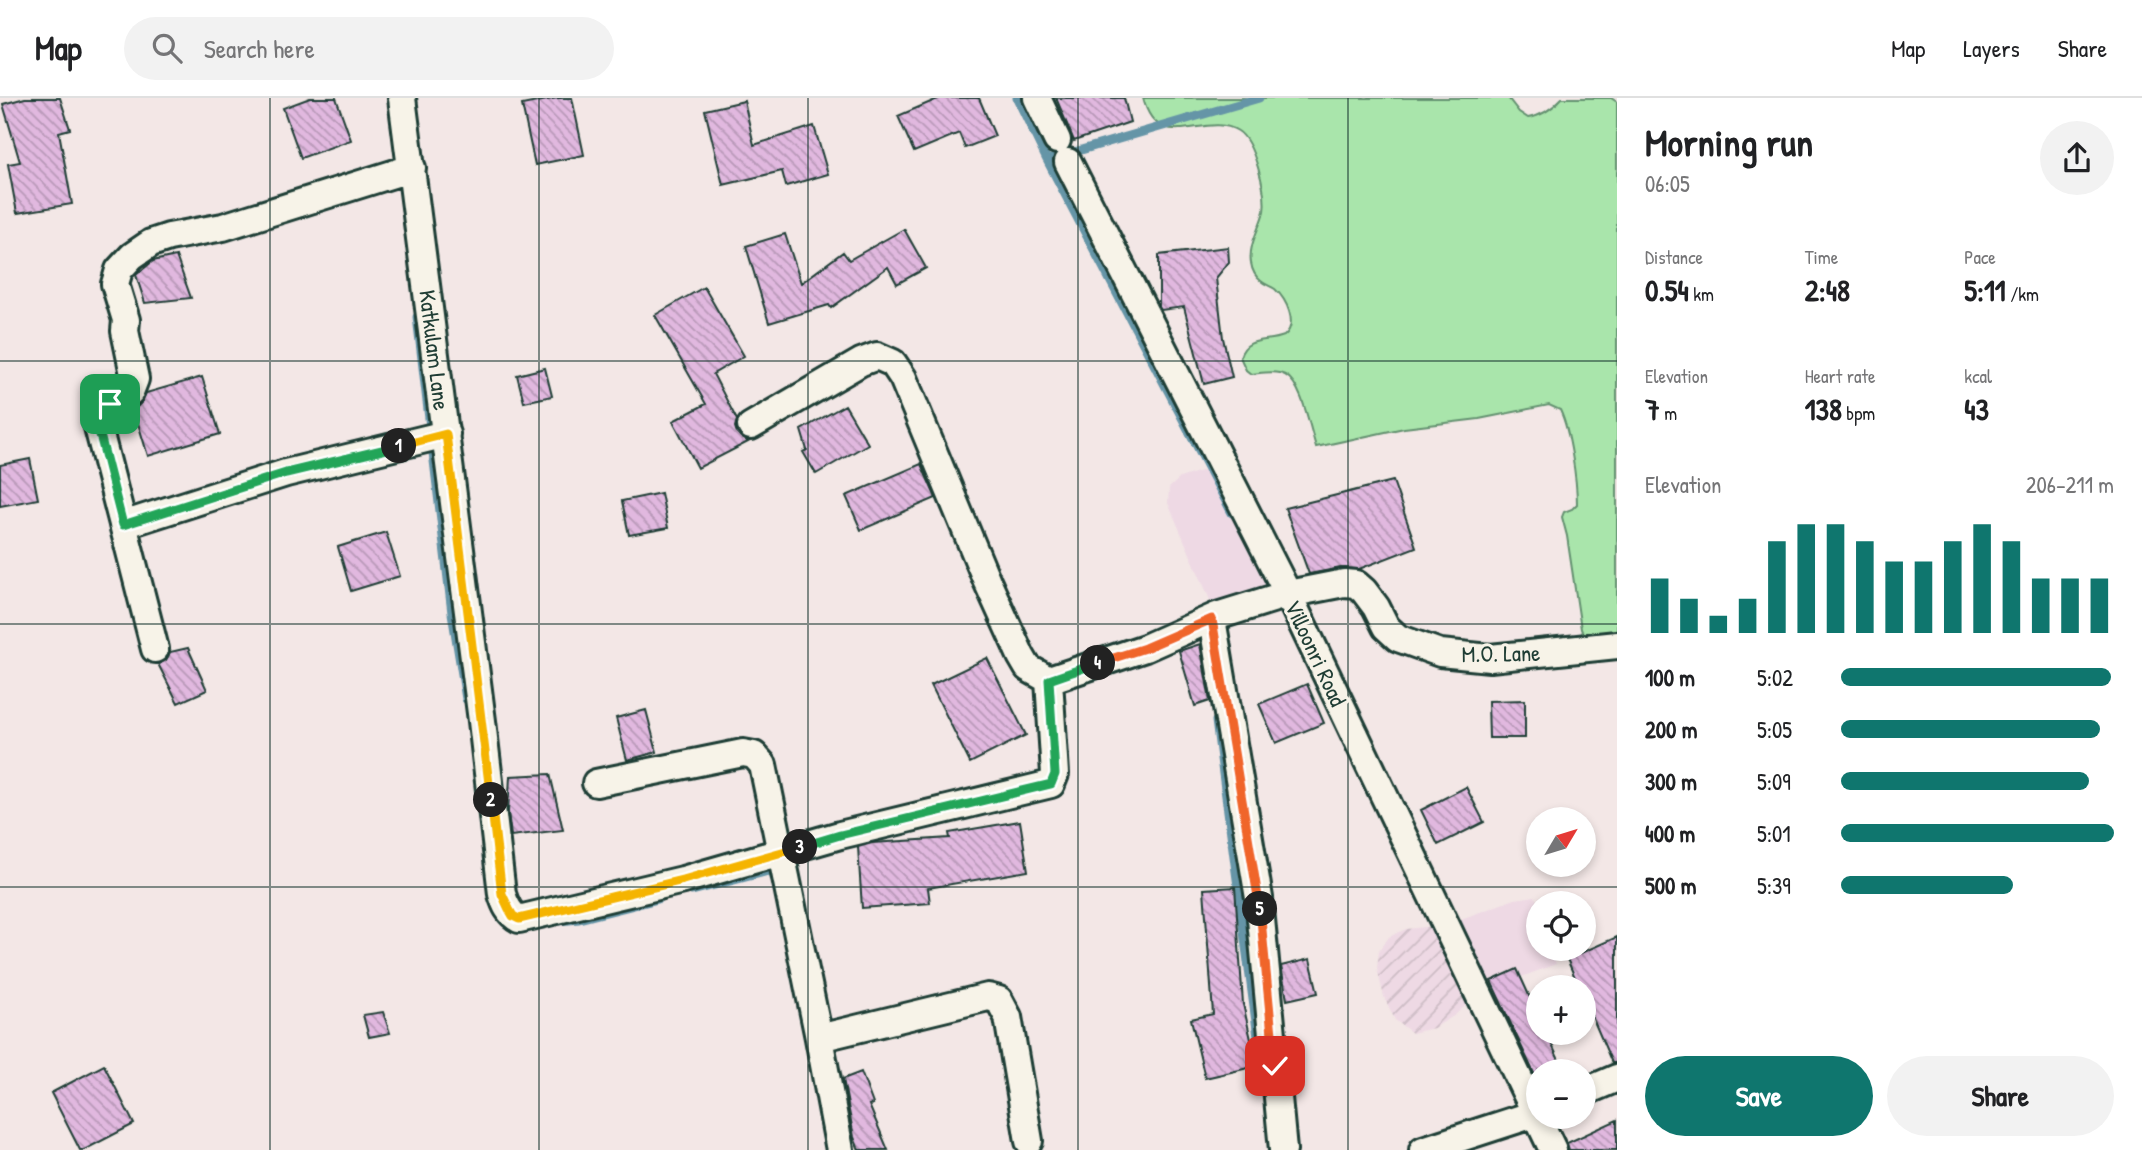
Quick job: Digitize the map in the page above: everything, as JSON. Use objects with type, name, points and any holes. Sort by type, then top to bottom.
[{"type":"street","name":"Katkulam Lane","points":[[402,98],[502,894],[509,909],[513,916],[519,919],[782,853]]},
{"type":"street","name":"Villoonri Road","points":[[1037,98],[1289,594],[1526,1099]]},
{"type":"street","points":[[155,649],[97,423],[104,409],[130,392],[135,379],[125,320],[115,284],[118,270],[151,243],[223,227],[412,168]]},
{"type":"street","points":[[751,426],[861,362],[877,356],[893,363],[903,378],[1021,656],[1027,668],[1049,680],[1145,648],[1217,616],[1289,594]]},
{"type":"street","points":[[123,525],[286,473],[446,434]]},
{"type":"street","name":"M.O. Lane","points":[[1289,594],[1344,583],[1356,584],[1376,607],[1386,626],[1398,638],[1440,653],[1490,658],[1617,645]]},
{"type":"street","points":[[1212,619],[1259,898],[1283,1150]]},
{"type":"street","points":[[782,853],[840,835],[1051,784],[1055,774],[1049,680]]},
{"type":"street","points":[[596,783],[743,753],[754,755],[764,765],[840,1150]]},
{"type":"street","points":[[819,1038],[988,997],[999,1000],[1008,1017],[1029,1141]]},
{"type":"street","points":[[1596,1087],[1617,1078]]},
{"type":"street","points":[[1423,1150],[1526,1116]]},
{"type":"street","name":"Villoonri Road","points":[[1541,1129],[1553,1150]]},
{"type":"shaded area","points":[[1223,467],[1288,594],[1217,616],[1168,503],[1169,488],[1180,478]]},
{"type":"shaded area","points":[[1526,897],[1526,961],[1555,961],[1556,964],[1479,993],[1445,925]]},
{"type":"shaded area","points":[[1445,925],[1479,993],[1455,1015],[1434,1028],[1412,1033],[1395,1020],[1384,997],[1377,968],[1379,951],[1389,937],[1406,929]]},
{"type":"green space","points":[[1143,98],[1508,98],[1519,112],[1528,118],[1538,116],[1562,98],[1611,98],[1617,102],[1617,644],[1587,643],[1581,629],[1562,517],[1564,512],[1577,504],[1576,482],[1570,443],[1560,410],[1549,405],[1479,419],[1404,428],[1316,447],[1301,397],[1291,380],[1277,373],[1251,374],[1240,357],[1243,350],[1252,343],[1284,336],[1291,318],[1283,299],[1275,289],[1259,279],[1252,266],[1251,250],[1264,211],[1264,203],[1258,168],[1249,145],[1238,131],[1225,126],[1171,129],[1160,125],[1150,115]]},
{"type":"building","points":[[25,98],[60,98],[70,129],[59,132],[72,204],[17,213],[8,164],[20,162],[3,104]]},
{"type":"building","points":[[310,98],[336,98],[351,140],[301,158],[283,108]]},
{"type":"building","points":[[572,98],[584,155],[535,165],[522,105]]},
{"type":"building","points":[[940,98],[979,98],[995,136],[965,148],[959,133],[914,152],[898,116]]},
{"type":"building","points":[[1056,98],[1124,98],[1130,122],[1074,141]]},
{"type":"building","points":[[744,101],[754,145],[814,126],[828,174],[786,186],[782,171],[723,185],[705,110]]},
{"type":"building","points":[[904,229],[926,268],[897,284],[888,267],[831,308],[829,305],[769,323],[746,246],[785,234],[801,283],[843,252],[849,260]]},
{"type":"building","points":[[1228,247],[1229,262],[1216,278],[1223,338],[1232,377],[1204,384],[1184,307],[1161,310],[1159,307],[1159,255]]},
{"type":"building","points":[[176,256],[191,298],[145,303],[136,275],[153,261]]},
{"type":"building","points":[[704,287],[744,356],[713,374],[737,420],[737,433],[748,442],[698,468],[673,421],[706,404],[655,315]]},
{"type":"building","points":[[545,368],[552,396],[524,402],[517,375]]},
{"type":"building","points":[[202,377],[220,434],[148,456],[134,410],[146,393]]},
{"type":"building","points":[[845,405],[868,444],[816,474],[803,452],[807,450],[801,430]]},
{"type":"building","points":[[30,459],[38,499],[0,506],[0,465]]},
{"type":"building","points":[[921,464],[936,498],[861,530],[846,496]]},
{"type":"building","points":[[1393,481],[1416,547],[1359,569],[1341,568],[1309,574],[1285,508]]},
{"type":"building","points":[[661,493],[668,528],[629,535],[622,501]]},
{"type":"building","points":[[386,532],[400,576],[351,591],[338,547]]},
{"type":"building","points":[[1200,644],[1210,701],[1195,706],[1179,651]]},
{"type":"building","points":[[188,648],[207,690],[178,703],[158,664],[166,660],[170,652]]},
{"type":"building","points":[[987,658],[1026,735],[970,763],[931,685]]},
{"type":"building","points":[[1307,684],[1324,723],[1276,743],[1259,704]]},
{"type":"building","points":[[1525,700],[1525,738],[1489,738],[1488,701]]},
{"type":"building","points":[[646,710],[657,752],[627,760],[616,718]]},
{"type":"building","points":[[550,774],[563,830],[511,836],[508,812],[510,776]]},
{"type":"building","points":[[1466,787],[1484,822],[1438,845],[1421,810]]},
{"type":"building","points":[[1020,821],[1028,871],[928,888],[930,903],[862,908],[858,847],[872,843],[950,838],[949,833]]},
{"type":"building","points":[[1235,887],[1243,1004],[1257,1066],[1205,1078],[1191,1019],[1213,1014],[1204,889]]},
{"type":"building","points":[[1617,937],[1617,1063],[1612,1063],[1596,1026],[1596,975],[1574,975],[1568,961],[1596,961],[1596,946]]},
{"type":"building","points":[[1310,959],[1318,993],[1287,1000],[1281,966]]},
{"type":"building","points":[[1517,969],[1526,989],[1526,1045],[1552,1045],[1558,1059],[1527,1059],[1491,981]]},
{"type":"building","points":[[383,1012],[390,1033],[369,1037],[363,1015]]},
{"type":"building","points":[[104,1065],[134,1124],[80,1150],[51,1093]]},
{"type":"building","points":[[861,1072],[873,1104],[869,1105],[888,1150],[859,1150],[854,1137],[843,1079]]},
{"type":"building","points":[[1617,1120],[1617,1150],[1569,1150],[1567,1143]]},
{"type":"waterway","points":[[1017,98],[1232,513]]},
{"type":"waterway","points":[[1047,160],[1259,98]]},
{"type":"waterway","points":[[417,317],[452,613],[466,699]]},
{"type":"waterway","points":[[1216,721],[1264,1082]]},
{"type":"waterway","points":[[692,891],[772,870],[774,878]]},
{"type":"waterway","points":[[559,921],[579,919],[658,899]]},
{"type":"route","points":[[110,404],[104,409],[97,423],[123,525],[286,473],[446,434],[502,894],[513,916],[519,919],[683,880],[840,835],[1051,784],[1055,774],[1049,680],[1145,648],[1212,619],[1259,898],[1275,1066]]}]
